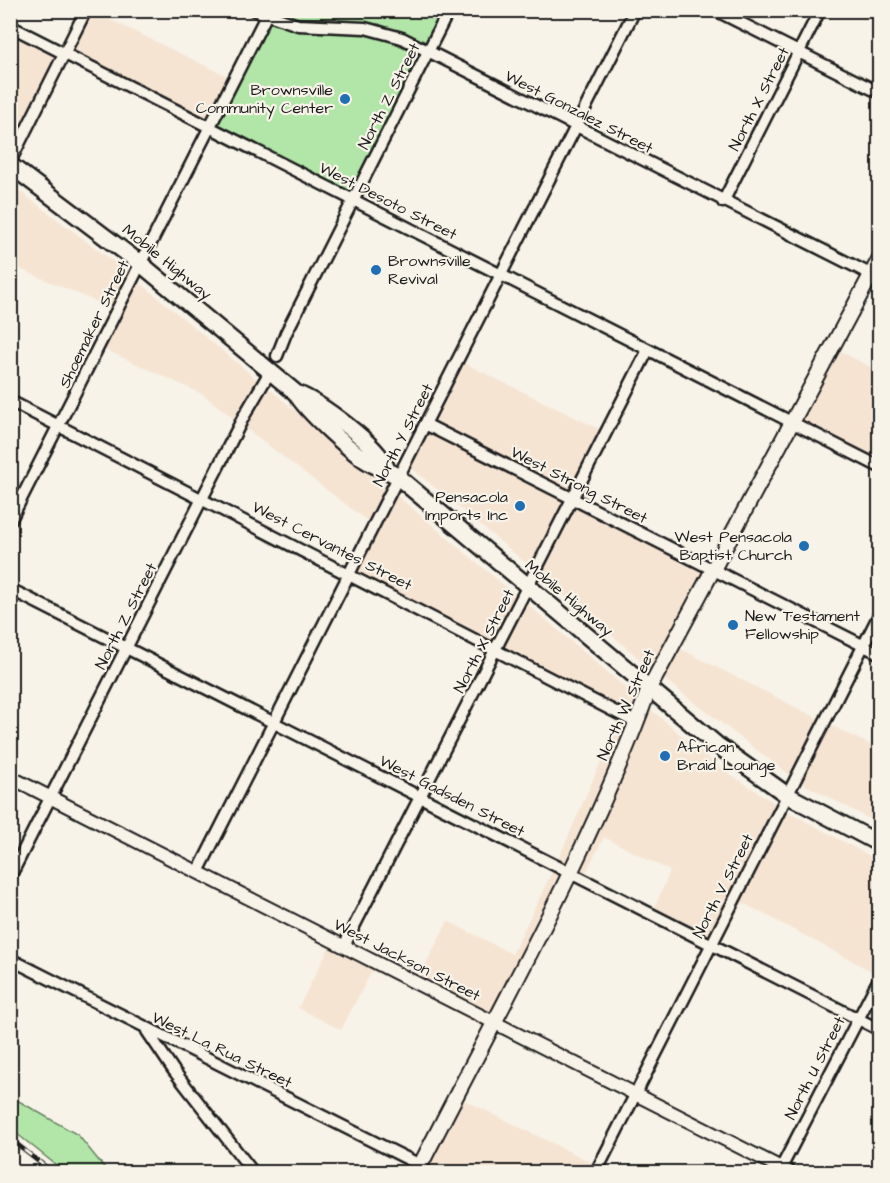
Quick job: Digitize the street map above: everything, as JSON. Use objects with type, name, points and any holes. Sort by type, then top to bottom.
[{"type":"main road","name":"Mobile Highway","points":[[10,164],[274,363],[296,393],[311,399],[361,439],[382,458],[386,467],[649,688],[730,755],[787,795]]},
{"type":"main road","name":"North W Street","points":[[418,1169],[569,872],[637,723],[649,688],[711,569],[875,277],[879,258]]},
{"type":"main road","points":[[787,795],[879,843]]},
{"type":"street","points":[[10,164],[86,10]]},
{"type":"street","name":"West Gonzalez Street","points":[[254,10],[298,25],[377,30],[428,52],[875,277]]},
{"type":"street","name":"North Z Street","points":[[10,877],[202,499],[274,363],[449,10]]},
{"type":"street","name":"North Y Street","points":[[198,872],[635,10]]},
{"type":"street","points":[[716,10],[879,93]]},
{"type":"street","name":"North X Street","points":[[723,202],[820,10]]},
{"type":"street","name":"Shoemaker Street","points":[[10,521],[268,13]]},
{"type":"street","name":"West Desoto Street","points":[[10,26],[879,467]]},
{"type":"street","name":"North X Street","points":[[344,946],[648,350]]},
{"type":"street","name":"West Cervantes Street","points":[[10,401],[637,723]]},
{"type":"street","name":"West Strong Street","points":[[425,424],[879,654]]},
{"type":"street","name":"West Gadsden Street","points":[[10,589],[879,1029]]},
{"type":"street","name":"North V Street","points":[[596,1173],[879,613]]},
{"type":"street","name":"West Jackson Street","points":[[10,777],[783,1171]]},
{"type":"street","name":"West La Rua Street","points":[[10,959],[418,1169]]},
{"type":"street","name":"North U Street","points":[[783,1171],[879,977]]},
{"type":"street","points":[[146,1029],[174,1071],[254,1173]]},
{"type":"shaded area","points":[[92,11],[229,77],[208,120],[72,51]]},
{"type":"shaded area","points":[[10,33],[58,57],[12,147],[10,146]]},
{"type":"shaded area","points":[[10,184],[130,274],[113,309],[11,265]]},
{"type":"shaded area","points":[[138,281],[259,381],[236,420],[202,394],[104,349]]},
{"type":"shaded area","points":[[837,349],[879,372],[879,460],[799,420]]},
{"type":"shaded area","points":[[462,362],[601,430],[570,491],[432,421]]},
{"type":"shaded area","points":[[267,387],[387,487],[369,522],[244,427]]},
{"type":"shaded area","points":[[427,431],[565,502],[532,568],[409,466]]},
{"type":"shaded area","points":[[395,494],[518,597],[494,642],[355,572]]},
{"type":"shaded area","points":[[574,506],[704,572],[653,670],[540,575]]},
{"type":"shaded area","points":[[526,603],[640,700],[634,715],[503,647]]},
{"type":"shaded area","points":[[677,647],[819,719],[791,776],[661,677]]},
{"type":"shaded area","points":[[498,658],[630,726],[567,864],[558,860],[618,722]]},
{"type":"shaded area","points":[[648,707],[719,767],[776,804],[709,937],[654,909],[670,871],[604,837],[585,874],[576,869]]},
{"type":"shaded area","points":[[828,724],[877,748],[879,743],[879,824],[800,782]]},
{"type":"shaded area","points":[[785,810],[879,861],[880,964],[875,973],[743,903],[718,941]]},
{"type":"shaded area","points":[[553,870],[562,875],[491,1014],[351,943],[419,977],[448,921],[512,954]]},
{"type":"shaded area","points":[[330,946],[486,1025],[484,1028],[413,989],[372,971],[341,1030],[298,1008]]},
{"type":"shaded area","points":[[460,1098],[595,1164],[590,1172],[422,1172]]},
{"type":"green space","points":[[274,11],[444,11],[426,45],[379,24],[300,19]]},
{"type":"green space","points":[[269,22],[297,30],[376,35],[421,55],[352,193],[217,124]]},
{"type":"green space","points":[[10,1096],[78,1135],[108,1172],[65,1172],[11,1129]]},
{"type":"railway","points":[[10,1139],[52,1172]]},
{"type":"place","name":"Brownsville Community Center","points":[[345,99]]},
{"type":"place","name":"Brownsville Revival","points":[[376,270]]},
{"type":"place","name":"Pensacola Imports Inc","points":[[520,506]]},
{"type":"place","name":"West Pensacola Baptist Church","points":[[804,546]]},
{"type":"place","name":"New Testament Fellowship","points":[[733,625]]},
{"type":"place","name":"African Braid Lounge","points":[[665,756]]}]
